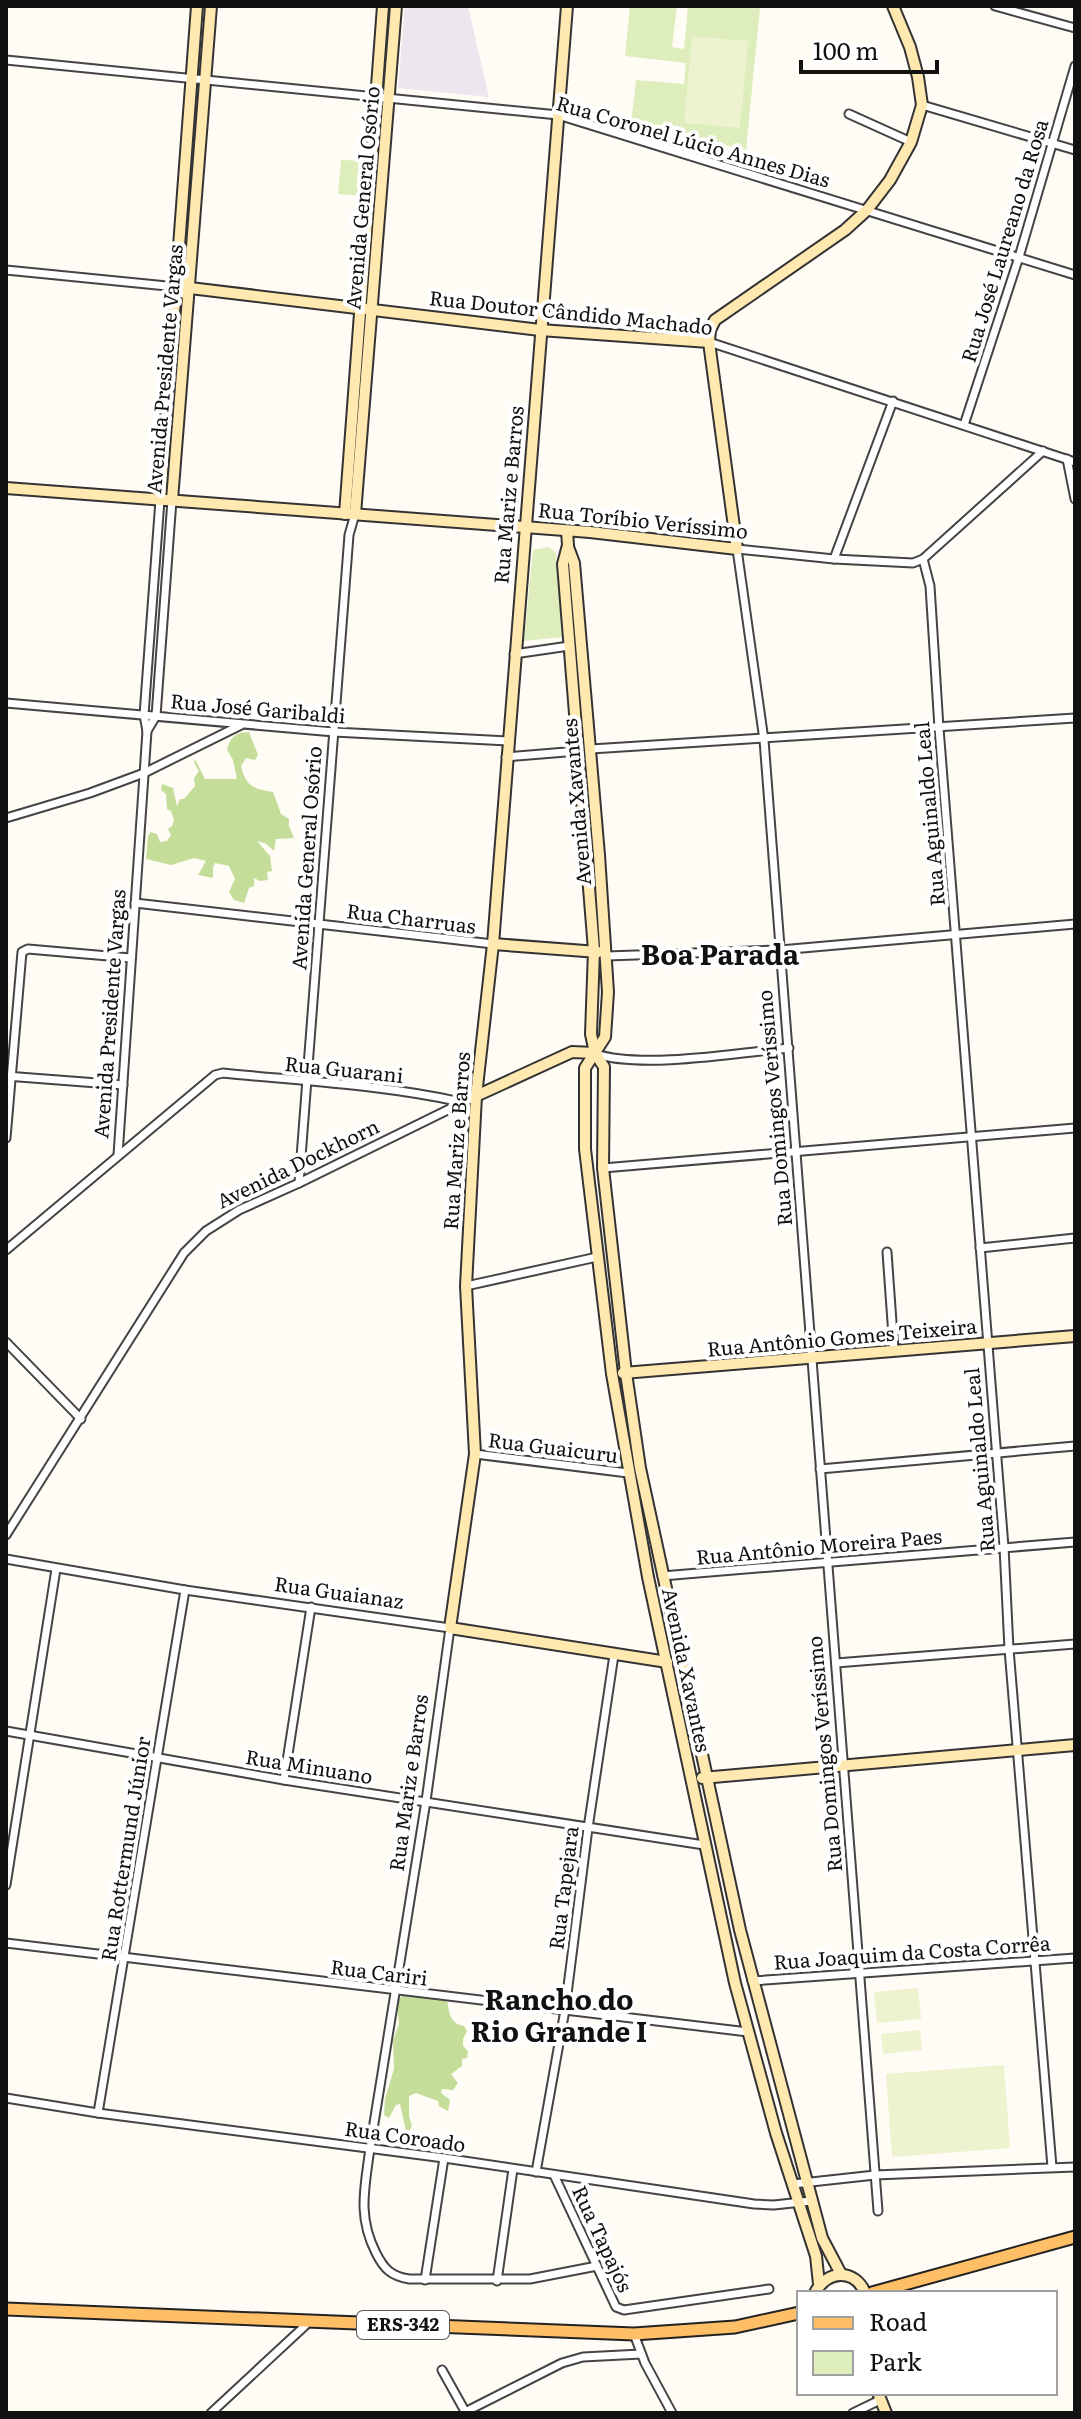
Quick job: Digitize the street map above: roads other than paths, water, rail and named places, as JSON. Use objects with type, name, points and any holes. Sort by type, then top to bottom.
[{"type":"main road","name":"Avenida Presidente Vargas","points":[[160,500],[197,6]]},
{"type":"main road","name":"Avenida Presidente Vargas","points":[[172,500],[211,6]]},
{"type":"main road","name":"Avenida General Osório","points":[[350,514],[356,429],[354,373],[383,6]]},
{"type":"main road","name":"Avenida General Osório","points":[[356,429],[366,375],[396,6]]},
{"type":"main road","name":"Rua Mariz e Barros","points":[[450,1628],[475,1454],[466,1286],[476,1096],[493,944],[567,6]]},
{"type":"main road","points":[[709,342],[715,320],[845,230],[867,210],[890,180],[911,142],[922,105],[910,47],[893,6]]},
{"type":"main road","points":[[195,27],[209,28]]},
{"type":"main road","points":[[368,201],[381,202]]},
{"type":"main road","name":"Rua Doutor Cândido Machado","points":[[177,287],[184,281],[190,288],[540,330],[709,342]]},
{"type":"main road","name":"Rua Domingos Veríssimo","points":[[709,342],[737,549]]},
{"type":"main road","points":[[354,373],[366,375]]},
{"type":"main road","name":"Rua Toríbio Veríssimo","points":[[6,488],[524,527],[737,549]]},
{"type":"main road","name":"Avenida Xavantes","points":[[567,531],[574,563],[607,956],[605,1037],[585,1068],[585,1149],[612,1374],[628,1473],[690,1780],[748,2032],[793,2184],[841,2274]]},
{"type":"main road","name":"Avenida Xavantes","points":[[568,545],[563,564],[594,950],[591,1034],[595,1053],[604,1067],[601,1146],[626,1373],[640,1468],[706,1778],[752,1981],[805,2182],[805,2202],[816,2256],[817,2289]]},
{"type":"main road","points":[[493,944],[594,950],[607,956]]},
{"type":"main road","name":"Avenida Dockhorn","points":[[476,1096],[562,1055],[595,1053]]},
{"type":"main road","points":[[562,1055],[573,1058],[585,1068]]},
{"type":"main road","name":"Rua Antônio Gomes Teixeira","points":[[612,1374],[1075,1336]]},
{"type":"main road","name":"Rua Guaianaz","points":[[450,1628],[667,1662]]},
{"type":"main road","points":[[690,1780],[1075,1745]]},
{"type":"main road","points":[[879,2291],[1075,2237]]},
{"type":"main road","name":"Avenida Xavantes","points":[[817,2289],[831,2276],[841,2274],[853,2278],[864,2291]]},
{"type":"main road","name":"ERS-342","points":[[6,2309],[634,2334],[735,2327],[797,2313]]},
{"type":"main road","points":[[879,2396],[886,2413]]},
{"type":"street","points":[[995,6],[1075,28]]},
{"type":"street","name":"Rua Coronel Lúcio Annes Dias","points":[[6,60],[558,115],[1075,275]]},
{"type":"street","name":"Rua José Laureano da Rosa","points":[[964,425],[1019,257],[1075,66]]},
{"type":"street","points":[[922,105],[1075,150]]},
{"type":"street","points":[[849,114],[911,142]]},
{"type":"street","name":"Rua Doutor Cândido Machado","points":[[6,270],[177,287]]},
{"type":"street","name":"Rua Doutor Cândido Machado","points":[[709,342],[1071,460]]},
{"type":"street","points":[[834,559],[893,401]]},
{"type":"street","points":[[923,559],[1043,451]]},
{"type":"street","points":[[1071,460],[1075,499]]},
{"type":"street","name":"Avenida Presidente Vargas","points":[[118,1155],[160,500]]},
{"type":"street","name":"Avenida Presidente Vargas","points":[[147,731],[156,716],[172,500]]},
{"type":"street","name":"Avenida General Osório","points":[[299,1183],[350,514]]},
{"type":"street","name":"Rua Toríbio Veríssimo","points":[[737,549],[902,564],[923,559]]},
{"type":"street","name":"Rua Domingos Veríssimo","points":[[737,549],[764,740],[878,2211]]},
{"type":"street","name":"Rua Aguinaldo Leal","points":[[923,559],[930,586],[997,1452],[1009,1649],[1052,2167]]},
{"type":"street","points":[[514,654],[569,646]]},
{"type":"street","name":"Rua José Garibaldi","points":[[6,703],[334,732],[508,741]]},
{"type":"street","points":[[591,749],[1075,718]]},
{"type":"street","points":[[6,818],[144,773],[244,724]]},
{"type":"street","points":[[506,757],[578,751]]},
{"type":"street","name":"Rua Charruas","points":[[135,903],[493,944]]},
{"type":"street","points":[[607,956],[780,950],[1075,924]]},
{"type":"street","points":[[6,1138],[22,952],[28,949],[131,958]]},
{"type":"street","points":[[595,1053],[610,1058],[664,1059],[789,1048]]},
{"type":"street","name":"Rua Guarani","points":[[118,1155],[209,1079],[223,1073],[432,1096],[461,1102]]},
{"type":"street","points":[[9,1076],[123,1085]]},
{"type":"street","name":"Avenida Dockhorn","points":[[6,1535],[184,1253],[206,1231],[239,1210],[476,1096]]},
{"type":"street","points":[[603,1168],[1075,1128]]},
{"type":"street","points":[[6,1250],[118,1155]]},
{"type":"street","points":[[980,1248],[1075,1238]]},
{"type":"street","points":[[887,1252],[894,1350]]},
{"type":"street","points":[[466,1286],[597,1257]]},
{"type":"street","points":[[6,1342],[81,1419]]},
{"type":"street","points":[[820,1469],[1075,1446]]},
{"type":"street","name":"Rua Guaicuru","points":[[475,1454],[628,1473]]},
{"type":"street","name":"Rua Antônio Moreira Paes","points":[[662,1576],[1075,1542]]},
{"type":"street","name":"Rua Guaianaz","points":[[6,1559],[185,1590],[450,1628]]},
{"type":"street","points":[[6,1885],[56,1569]]},
{"type":"street","name":"Rua Rottermund Júnior","points":[[98,2113],[185,1590]]},
{"type":"street","points":[[284,1780],[311,1607]]},
{"type":"street","name":"Rua Mariz e Barros","points":[[425,2280],[399,2277],[384,2268],[364,2224],[364,2198],[450,1628]]},
{"type":"street","points":[[836,1663],[1075,1644]]},
{"type":"street","name":"Rua Tapejara","points":[[536,2172],[565,2010],[614,1655]]},
{"type":"street","name":"Rua Minuano","points":[[6,1731],[284,1780],[704,1845]]},
{"type":"street","name":"Rua Cariri","points":[[6,1943],[748,2032]]},
{"type":"street","name":"Rua Joaquim da Costa Corrêa","points":[[752,1981],[1075,1958]]},
{"type":"street","name":"Rua Coroado","points":[[6,2098],[754,2204],[805,2202]]},
{"type":"street","points":[[444,2158],[425,2280],[497,2281],[544,2277],[597,2266]]},
{"type":"street","points":[[793,2184],[875,2175],[1075,2167]]},
{"type":"street","points":[[497,2281],[513,2169]]},
{"type":"street","name":"Rua Tapajós","points":[[554,2175],[616,2307],[624,2310],[769,2289]]},
{"type":"street","points":[[211,2413],[308,2323]]},
{"type":"street","points":[[634,2334],[672,2413]]},
{"type":"street","points":[[442,2370],[466,2412],[562,2363],[583,2357],[641,2354]]},
{"type":"street","points":[[853,2413],[879,2396]]},
{"type":"district","name":"Boa Parada","points":[[720,955]]},
{"type":"district","name":"Rancho do Rio Grande I","points":[[559,2016]]}]
